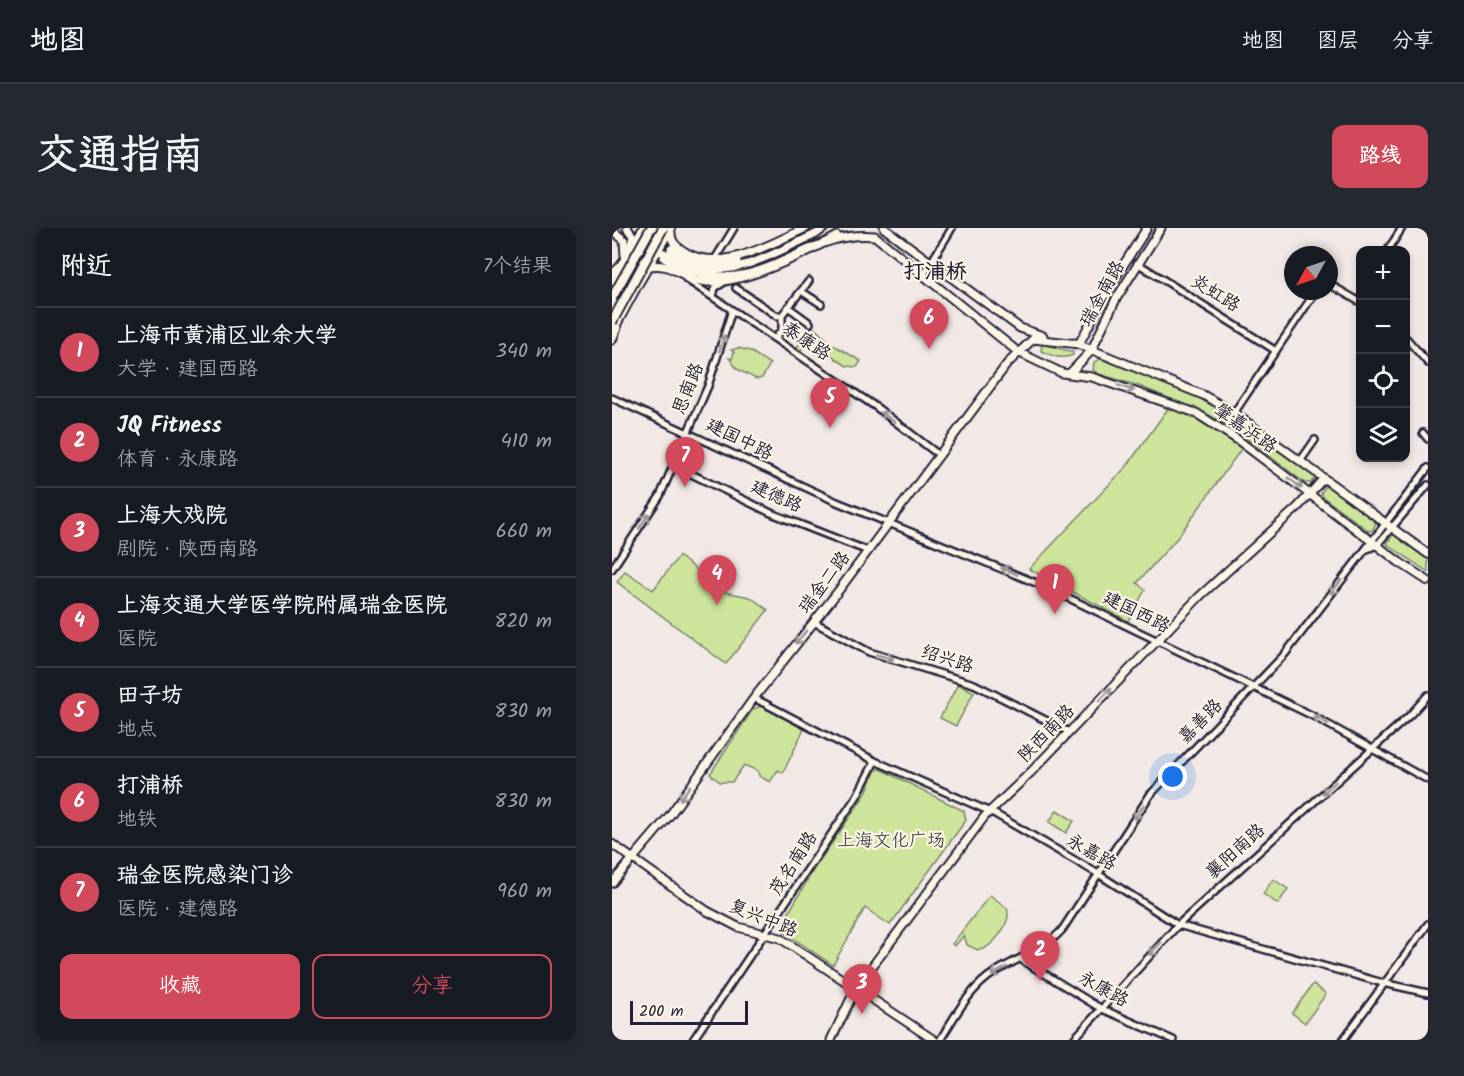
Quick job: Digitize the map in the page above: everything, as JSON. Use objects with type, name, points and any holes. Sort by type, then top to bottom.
[{"type":"highway","points":[[612,298],[651,228]]},
{"type":"highway","points":[[612,323],[663,228]]},
{"type":"highway","points":[[612,282],[620,267]]},
{"type":"highway","points":[[612,332],[619,315],[635,289]]},
{"type":"main road","points":[[627,228],[642,230],[656,228]]},
{"type":"main road","points":[[626,259],[633,240],[627,228]]},
{"type":"main road","points":[[612,340],[646,267],[671,228]]},
{"type":"main road","points":[[671,228],[670,238],[677,247],[692,256],[715,259],[744,255],[806,228]]},
{"type":"main road","points":[[671,249],[697,262],[729,263],[813,228]]},
{"type":"main road","points":[[626,259],[640,251],[658,248],[683,263],[718,270],[735,268],[769,255],[824,228]]},
{"type":"main road","name":"肇嘉浜路","points":[[884,228],[1020,327],[1037,335],[1079,344],[1091,351],[1203,396],[1234,412],[1392,530],[1428,554]]},
{"type":"main road","name":"瑞金南路","points":[[1079,344],[1114,278],[1147,228]]},
{"type":"main road","name":"瑞金南路","points":[[1070,373],[1091,351],[1137,263],[1161,228]]},
{"type":"main road","points":[[612,230],[624,240],[626,259]]},
{"type":"main road","points":[[612,274],[626,259],[642,230]]},
{"type":"main road","name":"肇嘉浜路","points":[[841,234],[852,232],[875,236],[1017,351],[1062,373],[1092,377],[1196,413],[1238,440],[1374,543],[1428,580]]},
{"type":"main road","points":[[646,267],[659,264],[667,266],[684,278],[725,282],[753,274],[841,234]]},
{"type":"main road","points":[[664,258],[694,273],[723,276],[749,270],[828,235],[841,234]]},
{"type":"main road","points":[[612,289],[621,272],[620,267]]},
{"type":"main road","points":[[612,323],[635,289]]},
{"type":"main road","name":"瑞金二路","points":[[612,883],[669,815],[785,656],[868,551],[1006,358],[1038,339],[1079,344]]},
{"type":"main road","name":"陕西南路","points":[[831,1040],[856,988],[990,812],[1231,566],[1310,495],[1323,479]]},
{"type":"main road","points":[[710,759],[711,750],[776,662],[785,656]]},
{"type":"main road","name":"复兴中路","points":[[612,844],[722,920],[780,938],[934,1040]]},
{"type":"street","points":[[715,259],[734,228]]},
{"type":"street","points":[[924,274],[951,228]]},
{"type":"street","points":[[1391,246],[1402,228]]},
{"type":"street","name":"炎虹路","points":[[1137,263],[1276,351]]},
{"type":"street","name":"泰康路","points":[[684,278],[876,407],[937,453]]},
{"type":"street","points":[[776,339],[782,329],[782,315],[809,281]]},
{"type":"street","points":[[713,297],[715,288],[725,282]]},
{"type":"street","points":[[736,288],[777,316],[782,315]]},
{"type":"street","points":[[1338,289],[1356,298]]},
{"type":"street","points":[[801,291],[821,304]]},
{"type":"street","points":[[1234,412],[1310,300]]},
{"type":"street","points":[[788,307],[810,323]]},
{"type":"street","name":"思南路","points":[[612,569],[660,496],[708,386],[732,310]]},
{"type":"street","points":[[1410,343],[1428,363]]},
{"type":"street","name":"建国中路","points":[[612,398],[688,431],[820,494]]},
{"type":"street","points":[[1423,433],[1428,439]]},
{"type":"street","points":[[1301,460],[1315,440]]},
{"type":"street","name":"建德路","points":[[673,465],[771,513],[868,551]]},
{"type":"street","points":[[1374,543],[1384,524],[1428,468]]},
{"type":"street","points":[[1374,543],[1392,530],[1428,485]]},
{"type":"street","name":"建国西路","points":[[820,494],[888,524],[1006,569],[1256,687],[1428,780]]},
{"type":"street","name":"嘉善路","points":[[940,1040],[977,987],[989,976],[1044,947],[1060,933],[1100,875],[1150,795],[1256,687],[1285,654],[1363,550],[1374,543]]},
{"type":"street","name":"绍兴路","points":[[814,622],[869,652],[974,684],[1069,732]]},
{"type":"street","name":"襄阳南路","points":[[1073,1040],[1178,925],[1428,695]]},
{"type":"street","name":"永嘉路","points":[[754,698],[875,761],[990,812],[1100,875],[1178,925],[1383,983],[1428,993]]},
{"type":"street","name":"茂名南路","points":[[693,1040],[857,796],[875,761]]},
{"type":"street","points":[[1343,1040],[1428,924]]},
{"type":"street","name":"永康路","points":[[1022,960],[1100,1008],[1173,1040]]},
{"type":"green space","points":[[812,326],[833,345],[861,361],[857,367],[847,366],[836,359],[819,341],[810,341],[800,351],[796,348]]},
{"type":"green space","points":[[1042,344],[1073,352],[1073,355],[1061,357],[1049,354],[1041,351]]},
{"type":"green space","points":[[738,348],[750,351],[770,364],[762,378],[756,379],[737,369],[729,358],[732,359],[734,352],[731,350]]},
{"type":"green space","points":[[1100,359],[1160,379],[1207,399],[1313,475],[1314,479],[1311,483],[1305,483],[1235,430],[1207,414],[1139,386],[1099,374],[1093,370],[1094,362]]},
{"type":"green space","points":[[1169,407],[1195,418],[1242,448],[1178,537],[1137,583],[1145,590],[1128,621],[1029,569],[1127,466]]},
{"type":"green space","points":[[1325,487],[1329,487],[1376,522],[1373,530],[1369,531],[1323,497],[1321,493]]},
{"type":"green space","points":[[1393,534],[1428,558],[1428,572],[1387,544]]},
{"type":"green space","points":[[679,556],[725,592],[750,597],[768,610],[726,664],[617,582],[625,571],[653,590]]},
{"type":"green space","points":[[958,684],[974,692],[956,726],[940,718]]},
{"type":"green space","points":[[762,706],[804,729],[783,773],[778,770],[770,782],[759,776],[758,771],[744,765],[732,782],[720,782],[710,774],[753,709]]},
{"type":"green space","name":"上海文化广场","points":[[880,769],[964,811],[966,820],[890,925],[865,908],[833,965],[784,932],[782,924],[814,869],[865,795],[876,770]]},
{"type":"green space","points":[[1057,810],[1074,821],[1066,833],[1049,822]]},
{"type":"green space","points":[[1273,879],[1288,889],[1278,904],[1263,894]]},
{"type":"green space","points":[[990,895],[1007,908],[1008,913],[1005,925],[998,937],[984,949],[978,950],[967,945],[964,935],[955,946],[952,944]]},
{"type":"green space","points":[[1313,984],[1326,994],[1305,1023],[1292,1013]]},
{"type":"tunnel","points":[[618,228],[664,258]]},
{"type":"tunnel","points":[[646,231],[671,249]]},
{"type":"place","name":"打浦桥","points":[[929,349]]},
{"type":"place","name":"田子坊","points":[[830,428]]},
{"type":"place","name":"瑞金医院感染门诊","points":[[685,487]]},
{"type":"place","name":"上海交通大学医学院附属瑞金医院","points":[[717,605]]},
{"type":"place","name":"上海市黄浦区业余大学","points":[[1055,614]]},
{"type":"place","name":"JQ Fitness","points":[[1040,981]]},
{"type":"place","name":"上海大戏院","points":[[862,1014]]},
{"type":"district","name":"打浦桥","points":[[935,272]]}]
